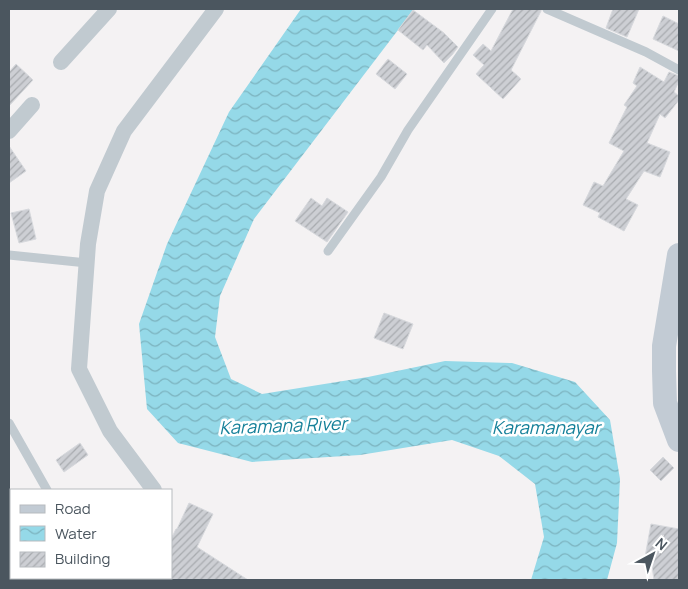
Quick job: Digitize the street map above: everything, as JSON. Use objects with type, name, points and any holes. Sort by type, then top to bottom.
[{"type":"main road","points":[[679,255],[675,309],[664,346],[665,403],[679,440]]},
{"type":"street","points":[[61,62],[108,9]]},
{"type":"street","points":[[153,489],[110,431],[79,369],[88,244],[97,191],[124,131],[216,9]]},
{"type":"street","points":[[9,131],[32,105]]},
{"type":"lane","points":[[328,251],[381,177],[408,130],[492,9]]},
{"type":"lane","points":[[547,9],[646,52],[679,70]]},
{"type":"lane","points":[[9,255],[87,263]]},
{"type":"lane","points":[[9,423],[46,489]]},
{"type":"water","name":"Karamanayar","points":[[301,9],[414,9],[254,219],[220,296],[215,337],[231,379],[262,394],[368,377],[445,361],[512,363],[575,382],[610,420],[620,479],[617,543],[607,580],[531,580],[544,537],[535,484],[499,456],[452,440],[360,455],[252,462],[178,443],[147,409],[139,324],[167,244],[229,112]]},
{"type":"building","points":[[513,9],[541,9],[541,11],[511,70],[521,79],[503,99],[476,74],[484,65],[473,55],[483,44],[491,51]]},
{"type":"building","points":[[613,9],[639,9],[627,37],[606,28]]},
{"type":"building","points":[[413,10],[444,33],[458,47],[444,63],[427,45],[423,50],[398,30]]},
{"type":"building","points":[[663,16],[679,24],[679,51],[653,39]]},
{"type":"building","points":[[388,59],[407,74],[395,89],[376,74]]},
{"type":"building","points":[[16,64],[33,80],[9,106],[9,72]]},
{"type":"building","points":[[640,67],[664,82],[669,72],[679,76],[674,92],[679,96],[679,100],[665,118],[660,114],[647,143],[670,152],[660,177],[644,171],[626,199],[638,205],[624,231],[598,217],[600,213],[583,205],[594,182],[603,186],[624,151],[609,143],[627,107],[624,105],[637,86],[633,83]]},
{"type":"building","points":[[9,146],[26,171],[9,183]]},
{"type":"building","points":[[311,198],[322,206],[327,198],[348,212],[327,242],[295,221]]},
{"type":"building","points":[[29,209],[36,239],[19,243],[11,213]]},
{"type":"building","points":[[384,313],[413,324],[403,349],[374,338]]},
{"type":"building","points":[[80,443],[88,455],[64,472],[56,460]]},
{"type":"building","points":[[663,457],[674,468],[661,481],[650,470]]},
{"type":"building","points":[[189,503],[213,514],[197,547],[248,580],[171,580],[172,537]]},
{"type":"building","points":[[651,524],[679,529],[679,580],[654,580],[651,559],[645,557]]},
{"type":"water label","name":"Karamana River","points":[[283,425]]}]
